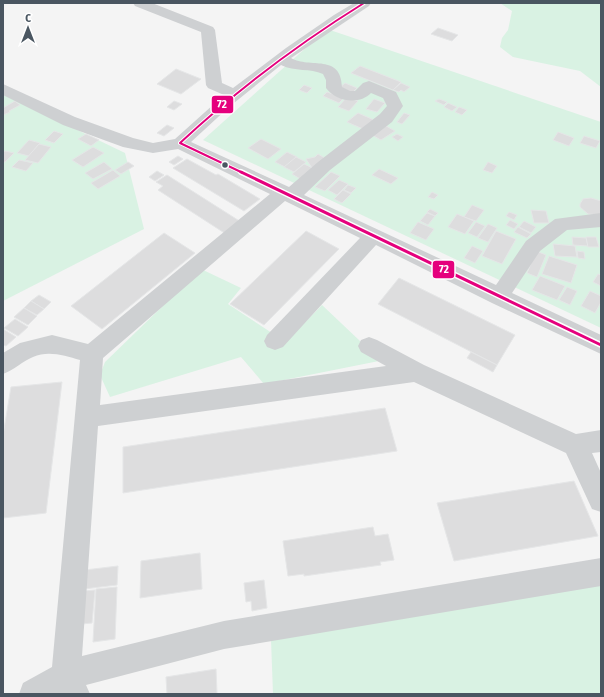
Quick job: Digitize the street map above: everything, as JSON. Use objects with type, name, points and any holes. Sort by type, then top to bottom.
[{"type":"street","points":[[140,3],[208,30],[214,85],[234,94]]},
{"type":"street","points":[[3,89],[69,121],[129,142],[153,148],[180,142],[234,94],[281,58],[321,28],[364,3]]},
{"type":"street","points":[[70,685],[92,354],[288,194],[386,118],[394,106],[390,95],[369,86],[360,95],[339,93],[334,88],[335,78],[331,72],[326,69],[296,66],[281,58]]},
{"type":"street","points":[[180,142],[601,345]]},
{"type":"street","points":[[499,297],[533,246],[562,224],[601,220]]},
{"type":"street","points":[[275,341],[373,236]]},
{"type":"street","points":[[3,365],[28,349],[52,344],[92,354]]},
{"type":"street","points":[[370,346],[416,372],[575,445],[601,441]]},
{"type":"street","points":[[87,417],[416,372]]},
{"type":"street","points":[[575,445],[601,500]]},
{"type":"street","points":[[34,694],[70,685],[224,635],[601,572]]},
{"type":"green space","points":[[500,3],[601,3],[601,87],[580,71],[513,57],[500,47],[502,38],[508,30],[512,11]]},
{"type":"green space","points":[[327,29],[601,122],[601,328],[203,140]]},
{"type":"green space","points":[[3,94],[125,153],[144,229],[3,301]]},
{"type":"green space","points":[[201,269],[241,288],[228,304],[272,333],[282,346],[322,305],[360,341],[384,360],[264,384],[241,357],[110,397],[100,375],[105,362]]},
{"type":"green space","points":[[601,582],[601,694],[273,694],[271,640]]},
{"type":"building","points":[[438,28],[458,35],[452,41],[431,34]]},
{"type":"building","points":[[360,66],[401,82],[393,90],[351,73]]},
{"type":"building","points":[[176,69],[201,79],[181,94],[157,84]]},
{"type":"building","points":[[345,83],[357,88],[352,93],[339,88]]},
{"type":"building","points":[[401,83],[410,87],[404,92],[401,90],[399,92],[393,90]]},
{"type":"building","points":[[304,85],[312,88],[307,93],[299,90]]},
{"type":"building","points":[[327,92],[344,98],[339,103],[323,96]]},
{"type":"building","points":[[347,97],[358,101],[349,111],[338,107]]},
{"type":"building","points":[[374,99],[385,103],[377,112],[366,109]]},
{"type":"building","points":[[439,99],[447,102],[444,105],[435,101]]},
{"type":"building","points":[[15,101],[20,105],[3,115],[3,108]]},
{"type":"building","points":[[174,101],[182,104],[174,110],[167,107]]},
{"type":"building","points":[[448,103],[457,107],[452,111],[444,107]]},
{"type":"building","points":[[459,107],[467,110],[462,115],[455,112]]},
{"type":"building","points":[[358,113],[374,120],[363,129],[347,122]]},
{"type":"building","points":[[404,113],[410,115],[402,124],[397,122]]},
{"type":"building","points":[[167,125],[174,128],[164,136],[157,133]]},
{"type":"building","points":[[386,126],[395,131],[381,140],[372,135]]},
{"type":"building","points":[[54,131],[63,134],[54,143],[45,140]]},
{"type":"building","points":[[558,132],[574,138],[569,146],[553,140]]},
{"type":"building","points":[[86,134],[99,140],[91,146],[78,139]]},
{"type":"building","points":[[397,134],[403,137],[398,141],[392,137]]},
{"type":"building","points":[[584,136],[600,141],[596,148],[580,143]]},
{"type":"building","points":[[261,139],[281,149],[268,159],[248,148]]},
{"type":"building","points":[[29,140],[40,143],[29,156],[17,153]]},
{"type":"building","points":[[39,144],[51,147],[38,163],[25,160]]},
{"type":"building","points":[[93,147],[104,153],[83,167],[72,160]]},
{"type":"building","points":[[3,152],[14,153],[5,162],[3,162]]},
{"type":"building","points":[[287,152],[297,157],[285,167],[275,162]]},
{"type":"building","points":[[318,154],[328,160],[312,168],[306,159],[315,157]]},
{"type":"building","points":[[178,156],[183,159],[174,165],[169,162]]},
{"type":"building","points":[[296,157],[306,162],[294,172],[284,167]]},
{"type":"building","points":[[187,159],[216,175],[218,174],[260,199],[244,211],[173,168]]},
{"type":"building","points":[[19,160],[33,163],[26,171],[12,167]]},
{"type":"building","points":[[104,162],[112,169],[93,179],[85,173]]},
{"type":"building","points":[[128,162],[134,166],[121,174],[115,170]]},
{"type":"building","points":[[488,162],[497,166],[492,173],[483,170]]},
{"type":"building","points":[[304,164],[315,169],[302,180],[292,174]]},
{"type":"building","points":[[379,169],[398,178],[391,184],[372,175]]},
{"type":"building","points":[[113,170],[120,176],[98,189],[91,183]]},
{"type":"building","points":[[157,171],[164,175],[155,181],[149,177]]},
{"type":"building","points":[[331,172],[340,176],[325,191],[315,187]]},
{"type":"building","points":[[167,175],[241,222],[226,234],[158,190],[163,186],[156,182]]},
{"type":"building","points":[[339,180],[348,184],[337,195],[328,190]]},
{"type":"building","points":[[348,185],[356,188],[351,193],[344,190]]},
{"type":"building","points":[[343,190],[351,194],[342,203],[334,199]]},
{"type":"building","points":[[432,192],[438,195],[434,199],[428,197]]},
{"type":"building","points":[[591,198],[601,201],[601,215],[588,214],[580,207],[583,199]]},
{"type":"building","points":[[472,205],[484,210],[476,221],[464,217]]},
{"type":"building","points":[[430,209],[438,213],[435,216],[427,212]]},
{"type":"building","points":[[531,210],[546,211],[549,223],[534,223]]},
{"type":"building","points":[[509,212],[517,215],[514,220],[506,216]]},
{"type":"building","points":[[427,213],[435,216],[428,225],[420,221]]},
{"type":"building","points":[[457,214],[474,221],[465,234],[448,227]]},
{"type":"building","points":[[510,220],[518,224],[514,229],[506,225]]},
{"type":"building","points":[[524,221],[536,227],[531,233],[519,227]]},
{"type":"building","points":[[418,222],[434,229],[426,240],[410,233]]},
{"type":"building","points":[[476,222],[485,226],[477,237],[468,233]]},
{"type":"building","points":[[488,224],[497,228],[488,242],[478,238]]},
{"type":"building","points":[[518,227],[531,234],[527,238],[514,232]]},
{"type":"building","points":[[306,231],[339,249],[264,325],[230,304]]},
{"type":"building","points":[[496,231],[516,239],[502,264],[482,256]]},
{"type":"building","points":[[164,233],[195,253],[102,329],[71,306]]},
{"type":"building","points":[[572,237],[586,238],[588,246],[573,245]]},
{"type":"building","points":[[586,237],[596,237],[599,247],[588,247]]},
{"type":"building","points":[[553,244],[575,246],[577,257],[555,256]]},
{"type":"building","points":[[472,246],[483,251],[475,263],[464,258]]},
{"type":"building","points":[[536,251],[546,255],[537,277],[527,273]]},
{"type":"building","points":[[577,251],[584,252],[585,259],[578,258]]},
{"type":"building","points":[[549,256],[577,265],[571,283],[542,274]]},
{"type":"building","points":[[598,274],[601,275],[601,286],[593,282]]},
{"type":"building","points":[[540,276],[565,286],[557,300],[532,290]]},
{"type":"building","points":[[399,278],[515,335],[497,365],[378,304]]},
{"type":"building","points":[[567,287],[577,291],[570,305],[559,300]]},
{"type":"building","points":[[590,291],[601,296],[601,302],[595,313],[581,306]]},
{"type":"building","points":[[39,295],[51,302],[44,309],[31,301]]},
{"type":"building","points":[[31,301],[44,309],[37,315],[24,308]]},
{"type":"building","points":[[24,308],[37,316],[28,325],[14,317]]},
{"type":"building","points":[[15,319],[28,327],[18,336],[4,328]]},
{"type":"building","points":[[3,329],[16,337],[6,346],[3,345]]},
{"type":"building","points":[[471,352],[497,365],[493,372],[467,358]]},
{"type":"building","points":[[62,382],[46,513],[3,518],[3,435],[11,387]]},
{"type":"building","points":[[385,408],[397,451],[123,493],[123,447]]},
{"type":"building","points":[[574,481],[598,536],[454,561],[437,503]]},
{"type":"building","points":[[373,527],[375,536],[388,534],[394,560],[380,562],[381,565],[304,576],[304,574],[288,576],[283,541]]},
{"type":"building","points":[[200,553],[202,589],[140,598],[141,561]]},
{"type":"building","points":[[118,566],[117,585],[84,589],[85,570]]},
{"type":"building","points":[[264,580],[267,608],[252,611],[251,601],[246,602],[244,583]]},
{"type":"building","points":[[117,587],[115,639],[93,642],[96,589]]},
{"type":"building","points":[[95,590],[92,623],[81,624],[84,591]]},
{"type":"building","points":[[216,669],[217,694],[167,694],[166,677]]},
{"type":"transit line","name":"72","points":[[364,3],[315,34],[268,68],[223,104],[180,143],[601,345]]}]
